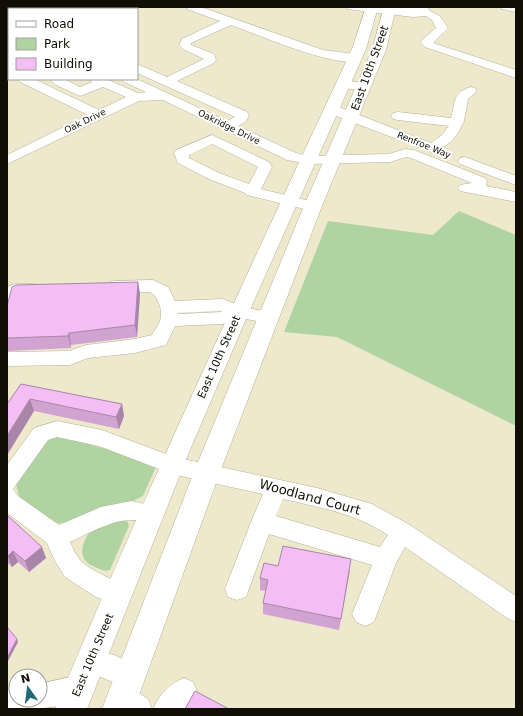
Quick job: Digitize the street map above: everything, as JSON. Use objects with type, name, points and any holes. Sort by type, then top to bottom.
[{"type":"main road","name":"East 10th Street","points":[[127,698],[207,472],[313,206],[352,116],[355,58],[364,34],[381,8]]},
{"type":"main road","name":"East 10th Street","points":[[75,699],[172,465],[239,312],[331,109],[354,85],[379,50],[381,8]]},
{"type":"street","points":[[191,7],[320,53],[338,58],[355,58]]},
{"type":"street","points":[[351,7],[360,10],[381,8],[398,12],[426,13],[437,18],[442,28],[428,38],[426,42],[429,45],[516,74]]},
{"type":"street","points":[[506,7],[516,9]]},
{"type":"street","points":[[168,81],[210,60],[210,57],[187,47],[185,45],[186,41],[230,21]]},
{"type":"street","points":[[138,68],[242,115],[240,119],[227,126]]},
{"type":"street","points":[[26,80],[98,115]]},
{"type":"street","points":[[55,80],[80,92],[99,81],[136,97]]},
{"type":"street","name":"Oakridge Drive","points":[[130,80],[292,157],[308,160],[390,158],[467,189],[477,189],[516,197]]},
{"type":"street","points":[[432,148],[451,135],[456,123],[462,97],[471,91]]},
{"type":"street","name":"Oak Drive","points":[[7,160],[136,97],[167,97]]},
{"type":"street","name":"Renfroe Way","points":[[331,109],[516,181]]},
{"type":"street","points":[[398,116],[456,123]]},
{"type":"street","points":[[252,192],[265,167],[264,165],[212,139],[181,153],[183,160],[207,173],[252,192],[289,202],[313,206]]},
{"type":"street","points":[[7,359],[70,358],[86,352],[147,344],[159,340],[169,313],[162,291],[153,286],[100,288]]},
{"type":"street","points":[[7,295],[16,290],[54,289]]},
{"type":"street","points":[[169,313],[223,318],[239,312],[268,317]]},
{"type":"street","name":"Woodland Court","points":[[7,482],[40,434],[57,429],[102,438],[172,465],[317,497],[364,511],[388,522],[516,610]]},
{"type":"street","points":[[237,589],[262,522],[277,488]]},
{"type":"street","points":[[7,496],[8,501],[57,537],[63,554],[73,569],[105,589],[119,594]]},
{"type":"street","points":[[57,537],[101,517],[131,510],[151,514]]},
{"type":"street","points":[[262,522],[386,559]]},
{"type":"street","points":[[365,614],[386,559],[402,532]]},
{"type":"street","points":[[91,661],[114,668],[127,698]]},
{"type":"street","points":[[48,697],[75,699]]},
{"type":"green space","points":[[459,211],[516,235],[516,426],[337,337],[284,332],[328,221],[433,235]]},
{"type":"green space","points":[[61,436],[112,451],[156,467],[143,496],[67,522],[54,524],[19,497],[16,483],[46,439]]},
{"type":"green space","points":[[122,520],[128,522],[129,526],[110,570],[102,570],[89,564],[85,560],[82,550],[88,534],[92,529]]},
{"type":"building","points":[[138,282],[135,325],[69,333],[68,336],[7,338],[7,306],[12,287],[16,285]]},
{"type":"building","points":[[21,384],[122,404],[116,417],[30,399],[7,436],[7,404]]},
{"type":"building","points":[[7,515],[42,547],[25,561],[13,551],[8,556],[7,555]]},
{"type":"building","points":[[283,546],[351,559],[341,619],[263,603],[268,580],[260,578],[264,563],[278,566]]},
{"type":"building","points":[[7,627],[17,639],[7,658]]},
{"type":"building","points":[[195,691],[229,709],[185,709]]}]
